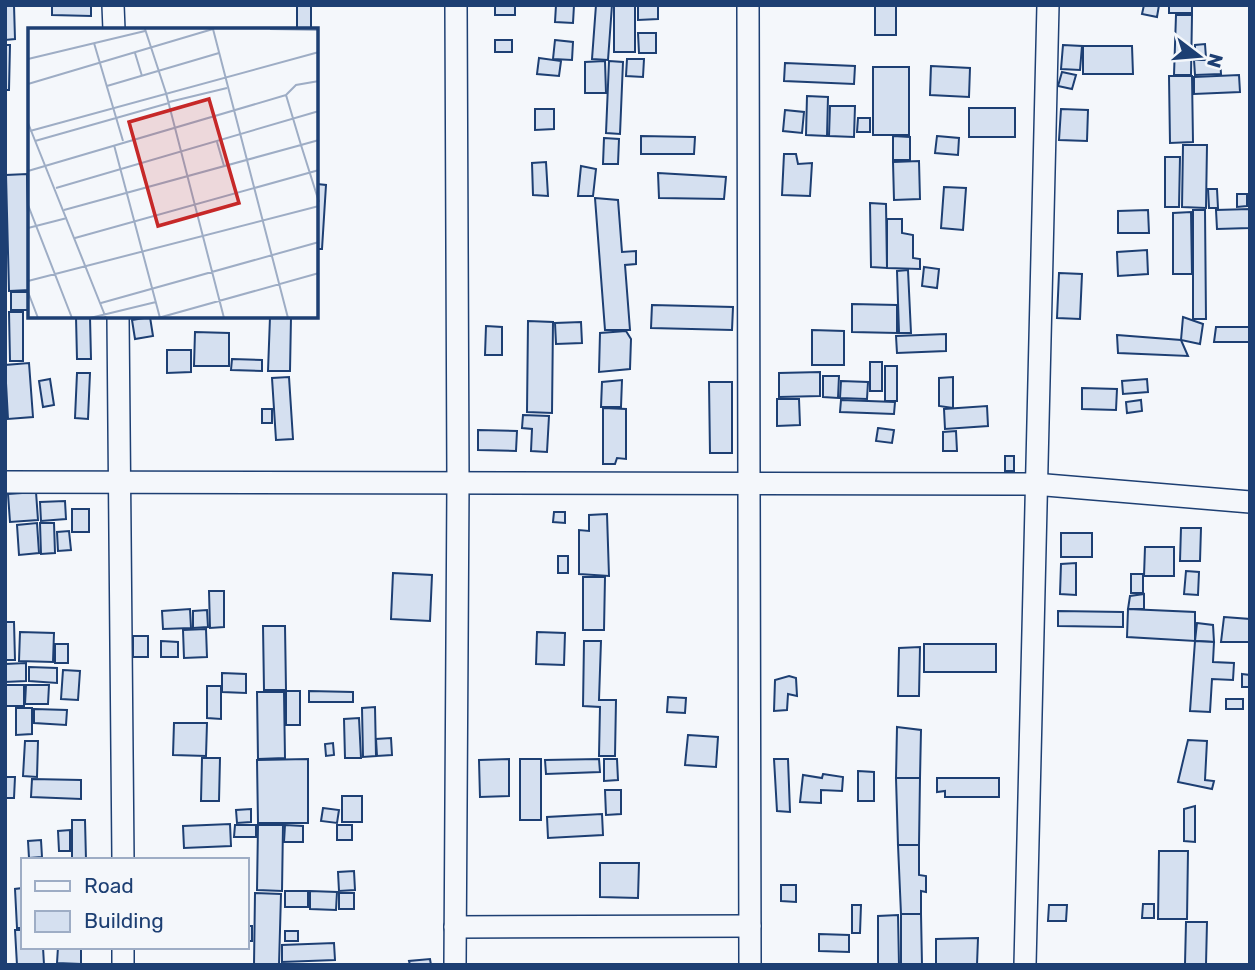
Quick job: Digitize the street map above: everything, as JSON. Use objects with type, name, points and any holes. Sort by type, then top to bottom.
[{"type":"street","points":[[113,5],[114,28]]},
{"type":"street","points":[[455,965],[458,483],[456,5]]},
{"type":"street","points":[[748,5],[750,965]]},
{"type":"street","points":[[1025,965],[1034,484],[1048,5]]},
{"type":"street","points":[[118,318],[123,858]]},
{"type":"street","points":[[5,482],[1034,484],[1250,502]]},
{"type":"street","points":[[455,927],[750,926]]},
{"type":"building","points":[[5,5],[14,5],[15,39],[5,40]]},
{"type":"building","points":[[52,5],[91,5],[91,16],[52,15]]},
{"type":"building","points":[[297,5],[311,5],[311,28],[297,28]]},
{"type":"building","points":[[495,5],[515,5],[515,15],[495,15]]},
{"type":"building","points":[[556,5],[574,5],[573,23],[555,22]]},
{"type":"building","points":[[596,5],[612,5],[608,60],[592,59]]},
{"type":"building","points":[[614,5],[635,5],[635,52],[614,52]]},
{"type":"building","points":[[638,5],[658,5],[658,19],[638,20]]},
{"type":"building","points":[[875,5],[896,5],[896,35],[875,35]]},
{"type":"building","points":[[1144,5],[1159,5],[1157,17],[1142,14]]},
{"type":"building","points":[[1169,5],[1192,5],[1192,13],[1169,13]]},
{"type":"building","points":[[1176,15],[1192,15],[1191,75],[1174,75]]},
{"type":"building","points":[[638,33],[656,33],[656,53],[639,53]]},
{"type":"building","points":[[495,40],[512,40],[512,52],[495,52]]},
{"type":"building","points":[[555,40],[573,42],[572,60],[553,59]]},
{"type":"building","points":[[1205,44],[1206,58],[1195,59],[1195,45]]},
{"type":"building","points":[[5,45],[10,45],[9,90],[5,90]]},
{"type":"building","points":[[1063,45],[1082,46],[1080,70],[1061,69]]},
{"type":"building","points":[[1083,46],[1132,46],[1133,74],[1083,74]]},
{"type":"building","points":[[539,58],[561,61],[559,76],[537,74]]},
{"type":"building","points":[[627,59],[644,59],[643,77],[626,76]]},
{"type":"building","points":[[1194,60],[1220,60],[1221,74],[1195,75]]},
{"type":"building","points":[[605,61],[606,93],[585,93],[585,62]]},
{"type":"building","points":[[609,61],[623,62],[620,134],[606,133]]},
{"type":"building","points":[[785,63],[855,66],[854,84],[784,81]]},
{"type":"building","points":[[931,66],[970,68],[969,97],[930,95]]},
{"type":"building","points":[[873,67],[909,67],[909,135],[873,135]]},
{"type":"building","points":[[1062,72],[1076,75],[1072,89],[1058,86]]},
{"type":"building","points":[[1239,75],[1240,92],[1194,94],[1194,77]]},
{"type":"building","points":[[1169,76],[1192,76],[1193,142],[1170,143]]},
{"type":"building","points":[[807,96],[828,97],[827,136],[806,135]]},
{"type":"building","points":[[830,106],[855,106],[854,137],[829,136]]},
{"type":"building","points":[[969,108],[1015,108],[1015,137],[969,137]]},
{"type":"building","points":[[535,109],[554,109],[554,129],[535,130]]},
{"type":"building","points":[[1061,109],[1088,110],[1087,141],[1059,140]]},
{"type":"building","points":[[785,110],[804,112],[802,133],[783,131]]},
{"type":"building","points":[[858,118],[870,118],[870,132],[857,132]]},
{"type":"building","points":[[641,136],[695,137],[694,154],[641,154]]},
{"type":"building","points":[[893,136],[910,137],[910,160],[893,160]]},
{"type":"building","points":[[937,136],[959,138],[958,155],[935,153]]},
{"type":"building","points":[[604,138],[619,139],[618,164],[603,164]]},
{"type":"building","points":[[1183,145],[1207,145],[1206,208],[1182,207]]},
{"type":"building","points":[[784,154],[796,154],[798,164],[812,163],[810,196],[782,195]]},
{"type":"building","points":[[1165,157],[1180,157],[1179,207],[1165,207]]},
{"type":"building","points":[[919,161],[920,199],[894,200],[893,162]]},
{"type":"building","points":[[546,162],[548,196],[533,195],[532,163]]},
{"type":"building","points":[[581,166],[596,169],[593,196],[578,196]]},
{"type":"building","points":[[658,173],[726,177],[724,199],[659,198]]},
{"type":"building","points":[[27,174],[28,290],[9,291],[6,175]]},
{"type":"building","points":[[318,184],[326,185],[322,249],[318,249]]},
{"type":"building","points":[[944,187],[966,188],[963,230],[941,228]]},
{"type":"building","points":[[1208,189],[1217,189],[1218,208],[1209,208]]},
{"type":"building","points":[[1237,194],[1247,194],[1247,206],[1237,207]]},
{"type":"building","points":[[595,198],[618,200],[622,252],[636,251],[636,264],[625,265],[630,330],[605,330]]},
{"type":"building","points":[[870,203],[886,204],[887,268],[871,267]]},
{"type":"building","points":[[1250,209],[1250,228],[1217,229],[1216,210]]},
{"type":"building","points":[[1148,210],[1149,233],[1118,233],[1118,211]]},
{"type":"building","points":[[1193,210],[1205,210],[1206,319],[1193,319]]},
{"type":"building","points":[[1191,212],[1192,274],[1173,274],[1173,213]]},
{"type":"building","points":[[887,219],[902,219],[902,233],[913,235],[913,258],[920,259],[920,269],[887,268]]},
{"type":"building","points":[[1147,250],[1148,274],[1118,276],[1117,252]]},
{"type":"building","points":[[924,267],[939,269],[937,288],[922,286]]},
{"type":"building","points":[[908,270],[911,333],[899,333],[897,271]]},
{"type":"building","points":[[1059,273],[1082,274],[1080,319],[1057,318]]},
{"type":"building","points":[[11,292],[28,292],[28,310],[11,310]]},
{"type":"building","points":[[852,304],[897,305],[897,333],[852,332]]},
{"type":"building","points":[[652,305],[733,307],[732,330],[651,328]]},
{"type":"building","points":[[9,312],[23,312],[23,361],[10,361]]},
{"type":"building","points":[[1183,317],[1203,324],[1200,344],[1181,340]]},
{"type":"building","points":[[76,318],[90,318],[91,359],[77,359]]},
{"type":"building","points":[[150,318],[153,336],[135,339],[132,320]]},
{"type":"building","points":[[270,318],[291,318],[290,371],[268,371]]},
{"type":"building","points":[[528,321],[553,322],[552,413],[527,412]]},
{"type":"building","points":[[581,322],[582,343],[556,344],[555,323]]},
{"type":"building","points":[[486,326],[502,327],[502,355],[485,355]]},
{"type":"building","points":[[1216,327],[1250,327],[1250,342],[1214,342]]},
{"type":"building","points":[[812,330],[844,331],[844,365],[812,365]]},
{"type":"building","points":[[626,331],[631,339],[630,369],[599,372],[600,333]]},
{"type":"building","points":[[195,332],[229,333],[229,366],[194,366]]},
{"type":"building","points":[[946,334],[946,351],[897,353],[896,336]]},
{"type":"building","points":[[1117,335],[1181,340],[1188,356],[1118,353]]},
{"type":"building","points":[[167,350],[191,350],[191,372],[167,373]]},
{"type":"building","points":[[232,359],[262,360],[262,371],[231,370]]},
{"type":"building","points":[[870,362],[882,362],[882,391],[870,391]]},
{"type":"building","points":[[29,363],[33,417],[8,419],[5,365]]},
{"type":"building","points":[[885,366],[897,366],[897,401],[885,401]]},
{"type":"building","points":[[820,372],[820,396],[779,397],[779,373]]},
{"type":"building","points":[[77,373],[90,373],[88,419],[75,418]]},
{"type":"building","points":[[823,376],[839,376],[838,398],[823,397]]},
{"type":"building","points":[[289,377],[293,439],[276,440],[272,378]]},
{"type":"building","points":[[953,377],[953,408],[939,406],[939,378]]},
{"type":"building","points":[[50,379],[54,405],[43,407],[39,381]]},
{"type":"building","points":[[1147,379],[1148,392],[1123,394],[1122,381]]},
{"type":"building","points":[[622,380],[621,407],[601,407],[602,382]]},
{"type":"building","points":[[841,381],[868,382],[867,399],[840,398]]},
{"type":"building","points":[[709,382],[732,382],[732,453],[710,453]]},
{"type":"building","points":[[1082,388],[1117,389],[1116,410],[1082,409]]},
{"type":"building","points":[[777,399],[799,399],[800,425],[777,426]]},
{"type":"building","points":[[841,400],[895,402],[894,414],[840,412]]},
{"type":"building","points":[[1141,400],[1142,411],[1127,413],[1126,402]]},
{"type":"building","points":[[987,406],[988,426],[945,429],[944,409]]},
{"type":"building","points":[[603,408],[626,409],[626,459],[617,458],[615,464],[603,464]]},
{"type":"building","points":[[262,409],[272,409],[272,423],[262,423]]},
{"type":"building","points":[[523,415],[549,416],[547,452],[531,451],[532,429],[522,428]]},
{"type":"building","points":[[878,428],[894,430],[892,443],[876,441]]},
{"type":"building","points":[[478,430],[517,431],[516,451],[478,450]]},
{"type":"building","points":[[956,431],[957,451],[943,451],[943,432]]},
{"type":"building","points":[[1005,456],[1014,456],[1014,471],[1005,471]]},
{"type":"building","points":[[36,492],[38,520],[10,522],[8,494]]},
{"type":"building","points":[[65,501],[66,519],[41,521],[40,502]]},
{"type":"building","points":[[72,509],[89,509],[89,532],[72,532]]},
{"type":"building","points":[[554,512],[565,512],[565,523],[553,522]]},
{"type":"building","points":[[607,514],[609,576],[579,574],[579,530],[589,531],[589,515]]},
{"type":"building","points":[[37,523],[39,553],[19,555],[17,525]]},
{"type":"building","points":[[40,523],[54,523],[55,553],[41,554]]},
{"type":"building","points":[[1181,528],[1201,528],[1200,561],[1180,561]]},
{"type":"building","points":[[69,531],[71,550],[58,551],[57,532]]},
{"type":"building","points":[[1061,533],[1092,533],[1092,557],[1061,557]]},
{"type":"building","points":[[1145,547],[1174,547],[1174,576],[1144,576]]},
{"type":"building","points":[[558,556],[568,556],[568,573],[558,573]]},
{"type":"building","points":[[1076,563],[1076,595],[1060,594],[1061,564]]},
{"type":"building","points":[[1186,571],[1199,572],[1198,595],[1184,594]]},
{"type":"building","points":[[393,573],[432,575],[430,621],[391,619]]},
{"type":"building","points":[[1131,574],[1143,574],[1143,593],[1131,593]]},
{"type":"building","points":[[583,577],[605,577],[604,630],[583,630]]},
{"type":"building","points":[[209,591],[224,591],[224,627],[210,628]]},
{"type":"building","points":[[1144,594],[1144,609],[1128,609],[1130,596]]},
{"type":"building","points":[[190,609],[191,628],[163,629],[162,611]]},
{"type":"building","points":[[1128,609],[1195,612],[1195,641],[1127,637]]},
{"type":"building","points":[[207,610],[208,627],[193,628],[193,611]]},
{"type":"building","points":[[1058,611],[1123,612],[1123,627],[1058,626]]},
{"type":"building","points":[[1224,617],[1250,619],[1250,642],[1221,642]]},
{"type":"building","points":[[5,622],[14,622],[15,660],[5,660]]},
{"type":"building","points":[[1197,623],[1213,625],[1214,642],[1195,641]]},
{"type":"building","points":[[263,626],[285,626],[286,690],[264,690]]},
{"type":"building","points":[[206,629],[207,657],[184,658],[183,630]]},
{"type":"building","points":[[20,632],[54,633],[53,662],[19,661]]},
{"type":"building","points":[[537,632],[565,633],[564,665],[536,664]]},
{"type":"building","points":[[133,636],[148,636],[148,657],[133,657]]},
{"type":"building","points":[[161,641],[178,642],[178,657],[161,657]]},
{"type":"building","points":[[584,641],[601,641],[599,700],[616,700],[615,756],[599,756],[600,707],[583,706]]},
{"type":"building","points":[[1195,641],[1214,642],[1213,662],[1234,663],[1233,680],[1212,679],[1210,712],[1190,711]]},
{"type":"building","points":[[55,644],[68,644],[68,663],[55,663]]},
{"type":"building","points":[[924,644],[996,644],[996,672],[924,672]]},
{"type":"building","points":[[920,647],[919,696],[898,696],[899,648]]},
{"type":"building","points":[[26,663],[26,681],[5,682],[5,664]]},
{"type":"building","points":[[29,667],[57,668],[57,683],[29,681]]},
{"type":"building","points":[[63,670],[80,671],[78,700],[61,699]]},
{"type":"building","points":[[222,673],[246,674],[246,693],[222,692]]},
{"type":"building","points":[[1242,674],[1250,675],[1250,687],[1242,687]]},
{"type":"building","points":[[789,676],[796,678],[797,696],[788,694],[787,710],[774,711],[775,680]]},
{"type":"building","points":[[5,685],[24,685],[24,706],[5,706]]},
{"type":"building","points":[[26,685],[49,685],[48,704],[25,704]]},
{"type":"building","points":[[207,686],[221,686],[221,719],[207,718]]},
{"type":"building","points":[[286,691],[300,691],[300,725],[286,725]]},
{"type":"building","points":[[309,691],[353,692],[353,702],[309,702]]},
{"type":"building","points":[[257,692],[284,692],[285,758],[258,759]]},
{"type":"building","points":[[668,697],[686,698],[685,713],[667,712]]},
{"type":"building","points":[[1226,699],[1243,699],[1243,709],[1226,709]]},
{"type":"building","points":[[375,707],[376,756],[363,757],[362,708]]},
{"type":"building","points":[[16,708],[32,708],[32,734],[16,735]]},
{"type":"building","points":[[34,709],[67,710],[66,725],[34,723]]},
{"type":"building","points":[[359,718],[361,758],[345,758],[344,719]]},
{"type":"building","points":[[174,723],[207,723],[206,756],[173,755]]},
{"type":"building","points":[[897,727],[921,730],[920,778],[896,778]]},
{"type":"building","points":[[688,735],[718,737],[716,767],[685,765]]},
{"type":"building","points":[[391,738],[392,755],[377,756],[376,739]]},
{"type":"building","points":[[1188,740],[1207,741],[1205,780],[1214,781],[1212,789],[1178,782]]},
{"type":"building","points":[[25,741],[38,741],[37,777],[23,776]]},
{"type":"building","points":[[333,743],[334,755],[326,756],[325,744]]},
{"type":"building","points":[[202,758],[220,758],[219,801],[201,801]]},
{"type":"building","points":[[308,759],[308,823],[258,823],[257,760]]},
{"type":"building","points":[[509,759],[509,796],[480,797],[479,760]]},
{"type":"building","points":[[520,759],[541,759],[541,820],[520,820]]},
{"type":"building","points":[[599,759],[600,772],[546,774],[545,760]]},
{"type":"building","points":[[604,759],[617,759],[618,780],[604,781]]},
{"type":"building","points":[[774,759],[788,759],[790,812],[777,811]]},
{"type":"building","points":[[858,771],[874,772],[874,801],[858,801]]},
{"type":"building","points":[[823,774],[843,777],[842,791],[821,790],[821,803],[800,802],[803,775],[822,778]]},
{"type":"building","points":[[5,777],[15,777],[14,798],[5,798]]},
{"type":"building","points":[[896,778],[920,778],[919,845],[898,845]]},
{"type":"building","points":[[937,778],[999,778],[999,797],[945,797],[945,791],[937,792]]},
{"type":"building","points":[[32,779],[81,780],[81,799],[31,797]]},
{"type":"building","points":[[605,790],[621,790],[621,814],[606,815]]},
{"type":"building","points":[[342,796],[362,796],[362,822],[342,822]]},
{"type":"building","points":[[1195,806],[1195,842],[1184,841],[1184,809]]},
{"type":"building","points":[[323,808],[339,810],[337,823],[321,821]]},
{"type":"building","points":[[251,809],[251,822],[237,823],[236,810]]},
{"type":"building","points":[[602,814],[603,835],[548,838],[547,817]]},
{"type":"building","points":[[72,820],[85,820],[86,858],[72,858]]},
{"type":"building","points":[[230,824],[231,846],[184,848],[183,826]]},
{"type":"building","points":[[235,825],[256,825],[256,837],[234,837]]},
{"type":"building","points":[[258,825],[283,825],[282,891],[257,890]]},
{"type":"building","points":[[285,825],[303,826],[303,842],[284,842]]},
{"type":"building","points":[[337,825],[352,825],[352,840],[337,840]]},
{"type":"building","points":[[70,830],[70,851],[59,851],[58,831]]},
{"type":"building","points":[[41,840],[42,857],[29,858],[28,841]]},
{"type":"building","points":[[898,845],[919,845],[919,875],[926,876],[926,892],[921,891],[921,914],[901,914]]},
{"type":"building","points":[[1159,851],[1188,851],[1187,919],[1158,919]]},
{"type":"building","points":[[600,863],[639,863],[638,898],[600,897]]},
{"type":"building","points":[[354,871],[355,890],[339,891],[338,872]]},
{"type":"building","points":[[781,885],[796,885],[796,902],[781,901]]},
{"type":"building","points":[[21,888],[21,928],[17,928],[15,889]]},
{"type":"building","points":[[285,891],[308,891],[308,907],[285,907]]},
{"type":"building","points":[[310,891],[337,892],[336,910],[310,909]]},
{"type":"building","points":[[255,893],[281,894],[279,965],[254,965]]},
{"type":"building","points":[[339,893],[354,893],[354,909],[339,909]]},
{"type":"building","points":[[1143,904],[1154,904],[1154,918],[1142,918]]},
{"type":"building","points":[[852,905],[861,905],[860,933],[852,933]]},
{"type":"building","points":[[1049,905],[1067,905],[1066,921],[1048,921]]},
{"type":"building","points":[[901,914],[921,914],[922,965],[901,965]]},
{"type":"building","points":[[898,915],[899,965],[878,965],[878,916]]},
{"type":"building","points":[[1186,922],[1207,922],[1206,965],[1185,964]]},
{"type":"building","points":[[248,926],[252,926],[252,941],[248,941]]},
{"type":"building","points":[[15,930],[21,930],[21,949],[43,949],[44,965],[17,965]]},
{"type":"building","points":[[285,931],[298,931],[298,941],[285,941]]},
{"type":"building","points":[[819,934],[849,935],[849,952],[819,951]]},
{"type":"building","points":[[978,938],[977,965],[936,965],[936,939]]},
{"type":"building","points":[[334,943],[335,960],[282,962],[282,945]]},
{"type":"building","points":[[58,949],[81,949],[81,964],[57,963]]},
{"type":"building","points":[[430,959],[431,965],[410,965],[409,961]]}]
